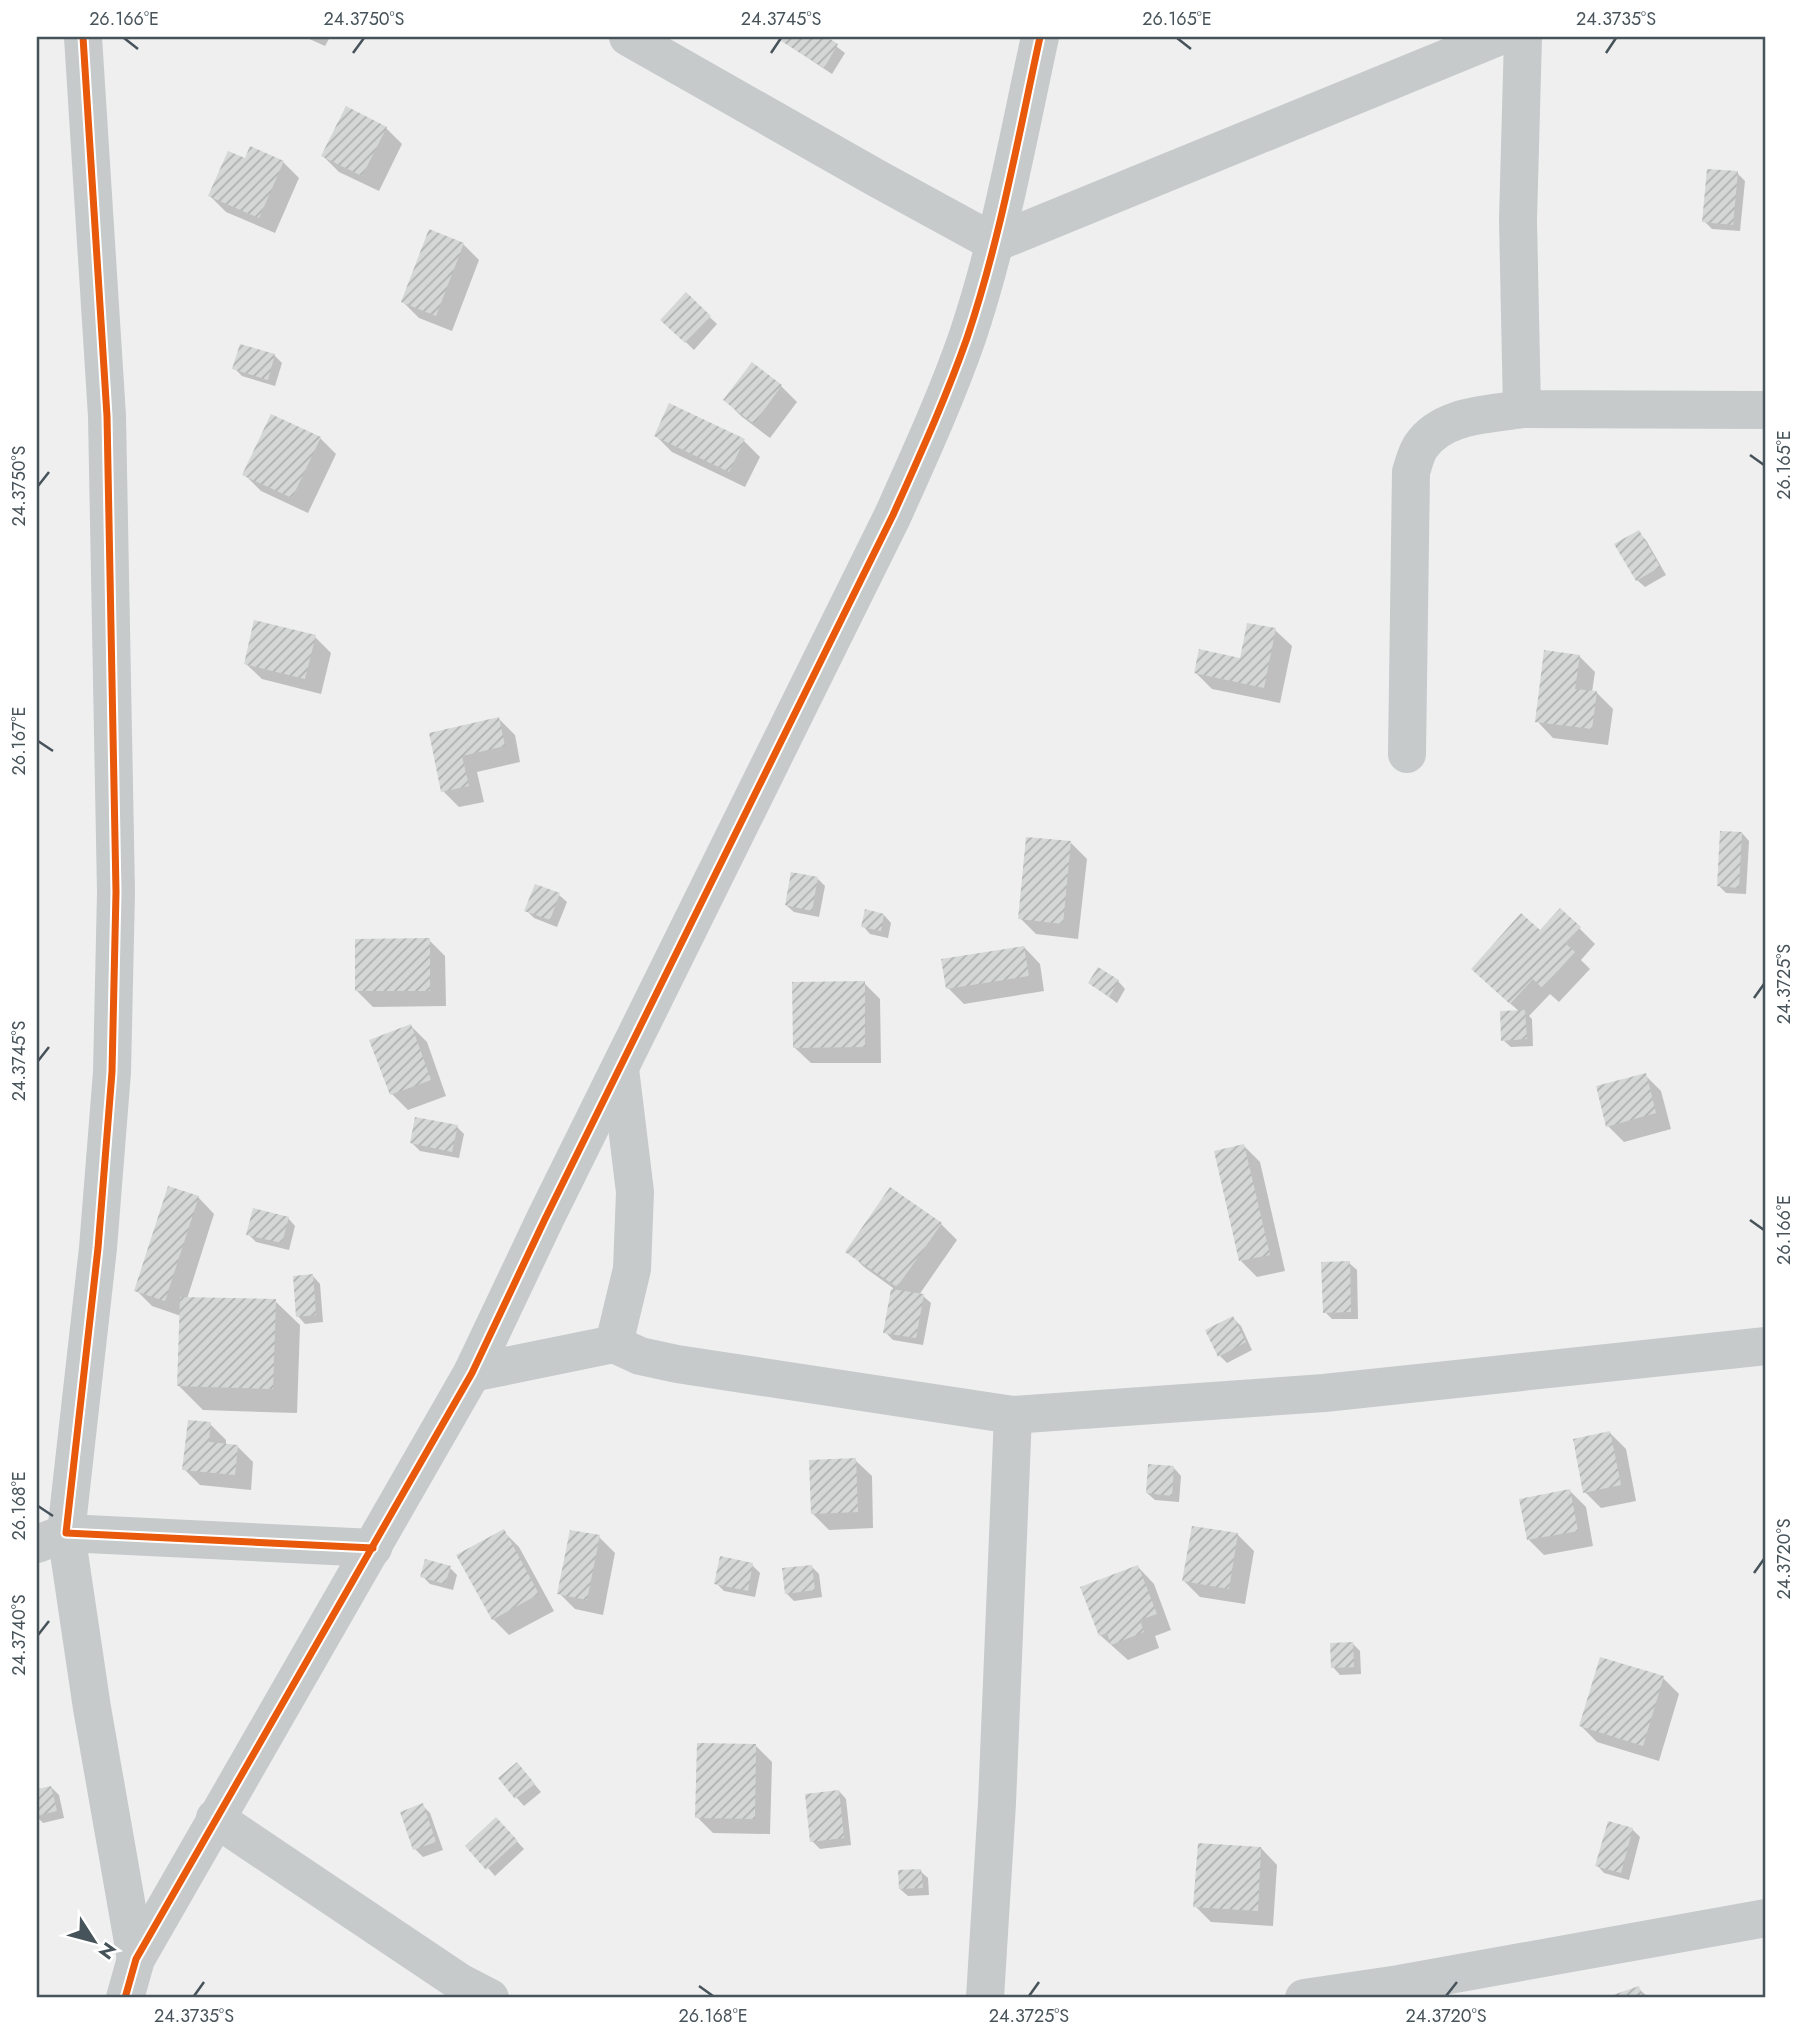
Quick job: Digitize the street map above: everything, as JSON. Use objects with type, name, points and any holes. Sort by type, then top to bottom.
[{"type":"street","points":[[83,37],[107,416],[116,892],[111,1085],[98,1248],[51,1539],[92,1708],[136,1959]]},
{"type":"street","points":[[628,37],[995,243]]},
{"type":"street","points":[[125,1998],[136,1959],[472,1373],[545,1219],[893,515],[927,439],[966,339],[995,243],[1040,37]]},
{"type":"street","points":[[995,243],[1498,37]]},
{"type":"street","points":[[1522,409],[1518,220],[1523,37]]},
{"type":"street","points":[[1407,754],[1411,472],[1420,447],[1434,430],[1459,419],[1522,409],[1766,410]]},
{"type":"street","points":[[614,1344],[632,1269],[635,1192],[620,1069]]},
{"type":"street","points":[[472,1373],[614,1344],[640,1356],[677,1364],[1013,1415],[1324,1393],[1766,1346]]},
{"type":"street","points":[[985,1998],[998,1789],[1013,1415]]},
{"type":"street","points":[[51,1539],[373,1548]]},
{"type":"street","points":[[215,1818],[461,1983],[490,1998]]},
{"type":"street","points":[[1307,1998],[1766,1918]]},
{"type":"building","points":[[775,37],[827,37],[838,44],[824,68]]},
{"type":"building","points":[[346,106],[387,127],[362,176],[321,156]]},
{"type":"building","points":[[250,146],[284,161],[259,218],[208,196],[228,151],[245,158]]},
{"type":"building","points":[[1707,169],[1738,171],[1733,225],[1702,222]]},
{"type":"building","points":[[429,229],[464,243],[436,316],[401,302]]},
{"type":"building","points":[[686,292],[711,316],[685,343],[660,320]]},
{"type":"building","points":[[240,344],[275,354],[268,380],[232,369]]},
{"type":"building","points":[[752,362],[782,385],[754,424],[723,400]]},
{"type":"building","points":[[669,403],[745,439],[729,472],[654,436]]},
{"type":"building","points":[[271,414],[321,437],[292,498],[242,475]]},
{"type":"building","points":[[1639,530],[1660,567],[1636,581],[1614,544]]},
{"type":"building","points":[[254,620],[316,635],[305,679],[244,664]]},
{"type":"building","points":[[1247,623],[1276,628],[1264,688],[1194,673],[1199,649],[1240,658]]},
{"type":"building","points":[[1544,650],[1580,655],[1575,689],[1597,691],[1592,729],[1535,722]]},
{"type":"building","points":[[499,717],[505,746],[462,756],[469,786],[441,792],[429,733]]},
{"type":"building","points":[[1720,831],[1742,832],[1739,888],[1717,886]]},
{"type":"building","points":[[1026,837],[1071,841],[1063,924],[1018,919]]},
{"type":"building","points":[[791,872],[818,877],[812,911],[785,905]]},
{"type":"building","points":[[535,884],[560,893],[550,920],[524,911]]},
{"type":"building","points":[[1560,908],[1581,927],[1565,943],[1575,952],[1542,988],[1533,979],[1510,1004],[1471,969],[1521,913],[1540,930]]},
{"type":"building","points":[[865,909],[884,914],[881,931],[861,927]]},
{"type":"building","points":[[430,938],[430,991],[355,991],[355,939]]},
{"type":"building","points":[[1024,946],[1029,976],[946,989],[941,959]]},
{"type":"building","points":[[1098,967],[1119,980],[1109,997],[1088,983]]},
{"type":"building","points":[[865,981],[865,1047],[793,1048],[792,982]]},
{"type":"building","points":[[1525,1010],[1527,1039],[1501,1041],[1500,1011]]},
{"type":"building","points":[[411,1024],[431,1080],[390,1095],[369,1040]]},
{"type":"building","points":[[1646,1073],[1656,1113],[1606,1127],[1596,1086]]},
{"type":"building","points":[[415,1117],[458,1125],[452,1152],[410,1143]]},
{"type":"building","points":[[1244,1144],[1270,1255],[1239,1261],[1214,1151]]},
{"type":"building","points":[[168,1186],[199,1196],[165,1301],[134,1291]]},
{"type":"building","points":[[890,1187],[942,1223],[897,1287],[845,1252]]},
{"type":"building","points":[[253,1208],[289,1217],[282,1243],[246,1235]]},
{"type":"building","points":[[1350,1261],[1351,1312],[1323,1313],[1321,1262]]},
{"type":"building","points":[[313,1274],[316,1315],[296,1317],[293,1276]]},
{"type":"building","points":[[891,1289],[924,1294],[916,1338],[883,1333]]},
{"type":"building","points":[[180,1297],[276,1299],[273,1389],[177,1386]]},
{"type":"building","points":[[1233,1316],[1246,1342],[1218,1357],[1205,1330]]},
{"type":"building","points":[[188,1420],[211,1422],[209,1442],[238,1445],[235,1475],[182,1470]]},
{"type":"building","points":[[1610,1431],[1621,1485],[1583,1493],[1573,1439]]},
{"type":"building","points":[[856,1458],[858,1512],[811,1514],[809,1460]]},
{"type":"building","points":[[1148,1464],[1174,1466],[1172,1496],[1146,1493]]},
{"type":"building","points":[[1570,1489],[1578,1531],[1527,1540],[1519,1499]]},
{"type":"building","points":[[1192,1526],[1238,1533],[1229,1589],[1182,1581]]},
{"type":"building","points":[[504,1529],[539,1594],[492,1620],[456,1555]]},
{"type":"building","points":[[570,1530],[600,1535],[587,1600],[557,1594]]},
{"type":"building","points":[[720,1556],[753,1563],[748,1591],[714,1584]]},
{"type":"building","points":[[425,1559],[451,1566],[445,1584],[420,1577]]},
{"type":"building","points":[[812,1565],[815,1590],[785,1594],[782,1568]]},
{"type":"building","points":[[1138,1565],[1157,1614],[1140,1620],[1144,1632],[1111,1645],[1107,1633],[1099,1636],[1080,1587]]},
{"type":"building","points":[[1353,1642],[1354,1667],[1331,1668],[1330,1643]]},
{"type":"building","points":[[1600,1657],[1664,1676],[1643,1746],[1579,1726]]},
{"type":"building","points":[[697,1743],[756,1744],[755,1819],[695,1818]]},
{"type":"building","points":[[517,1762],[535,1784],[515,1799],[498,1778]]},
{"type":"building","points":[[51,1786],[57,1811],[37,1816],[37,1789]]},
{"type":"building","points":[[839,1790],[844,1838],[810,1842],[805,1794]]},
{"type":"building","points":[[423,1803],[436,1842],[413,1850],[400,1812]]},
{"type":"building","points":[[496,1817],[518,1841],[486,1870],[465,1846]]},
{"type":"building","points":[[1608,1821],[1633,1828],[1621,1873],[1595,1866]]},
{"type":"building","points":[[1198,1843],[1261,1847],[1258,1911],[1193,1907]]},
{"type":"building","points":[[921,1869],[923,1888],[899,1889],[898,1870]]},
{"type":"building","points":[[1639,1986],[1643,1998],[1604,1998]]},
{"type":"cycle path","points":[[83,37],[107,416],[116,892],[112,1072],[98,1248],[66,1533],[373,1548]]},
{"type":"cycle path","points":[[125,1998],[136,1959],[472,1373],[545,1219],[893,515],[950,383],[979,301],[1008,189],[1040,37]]}]
